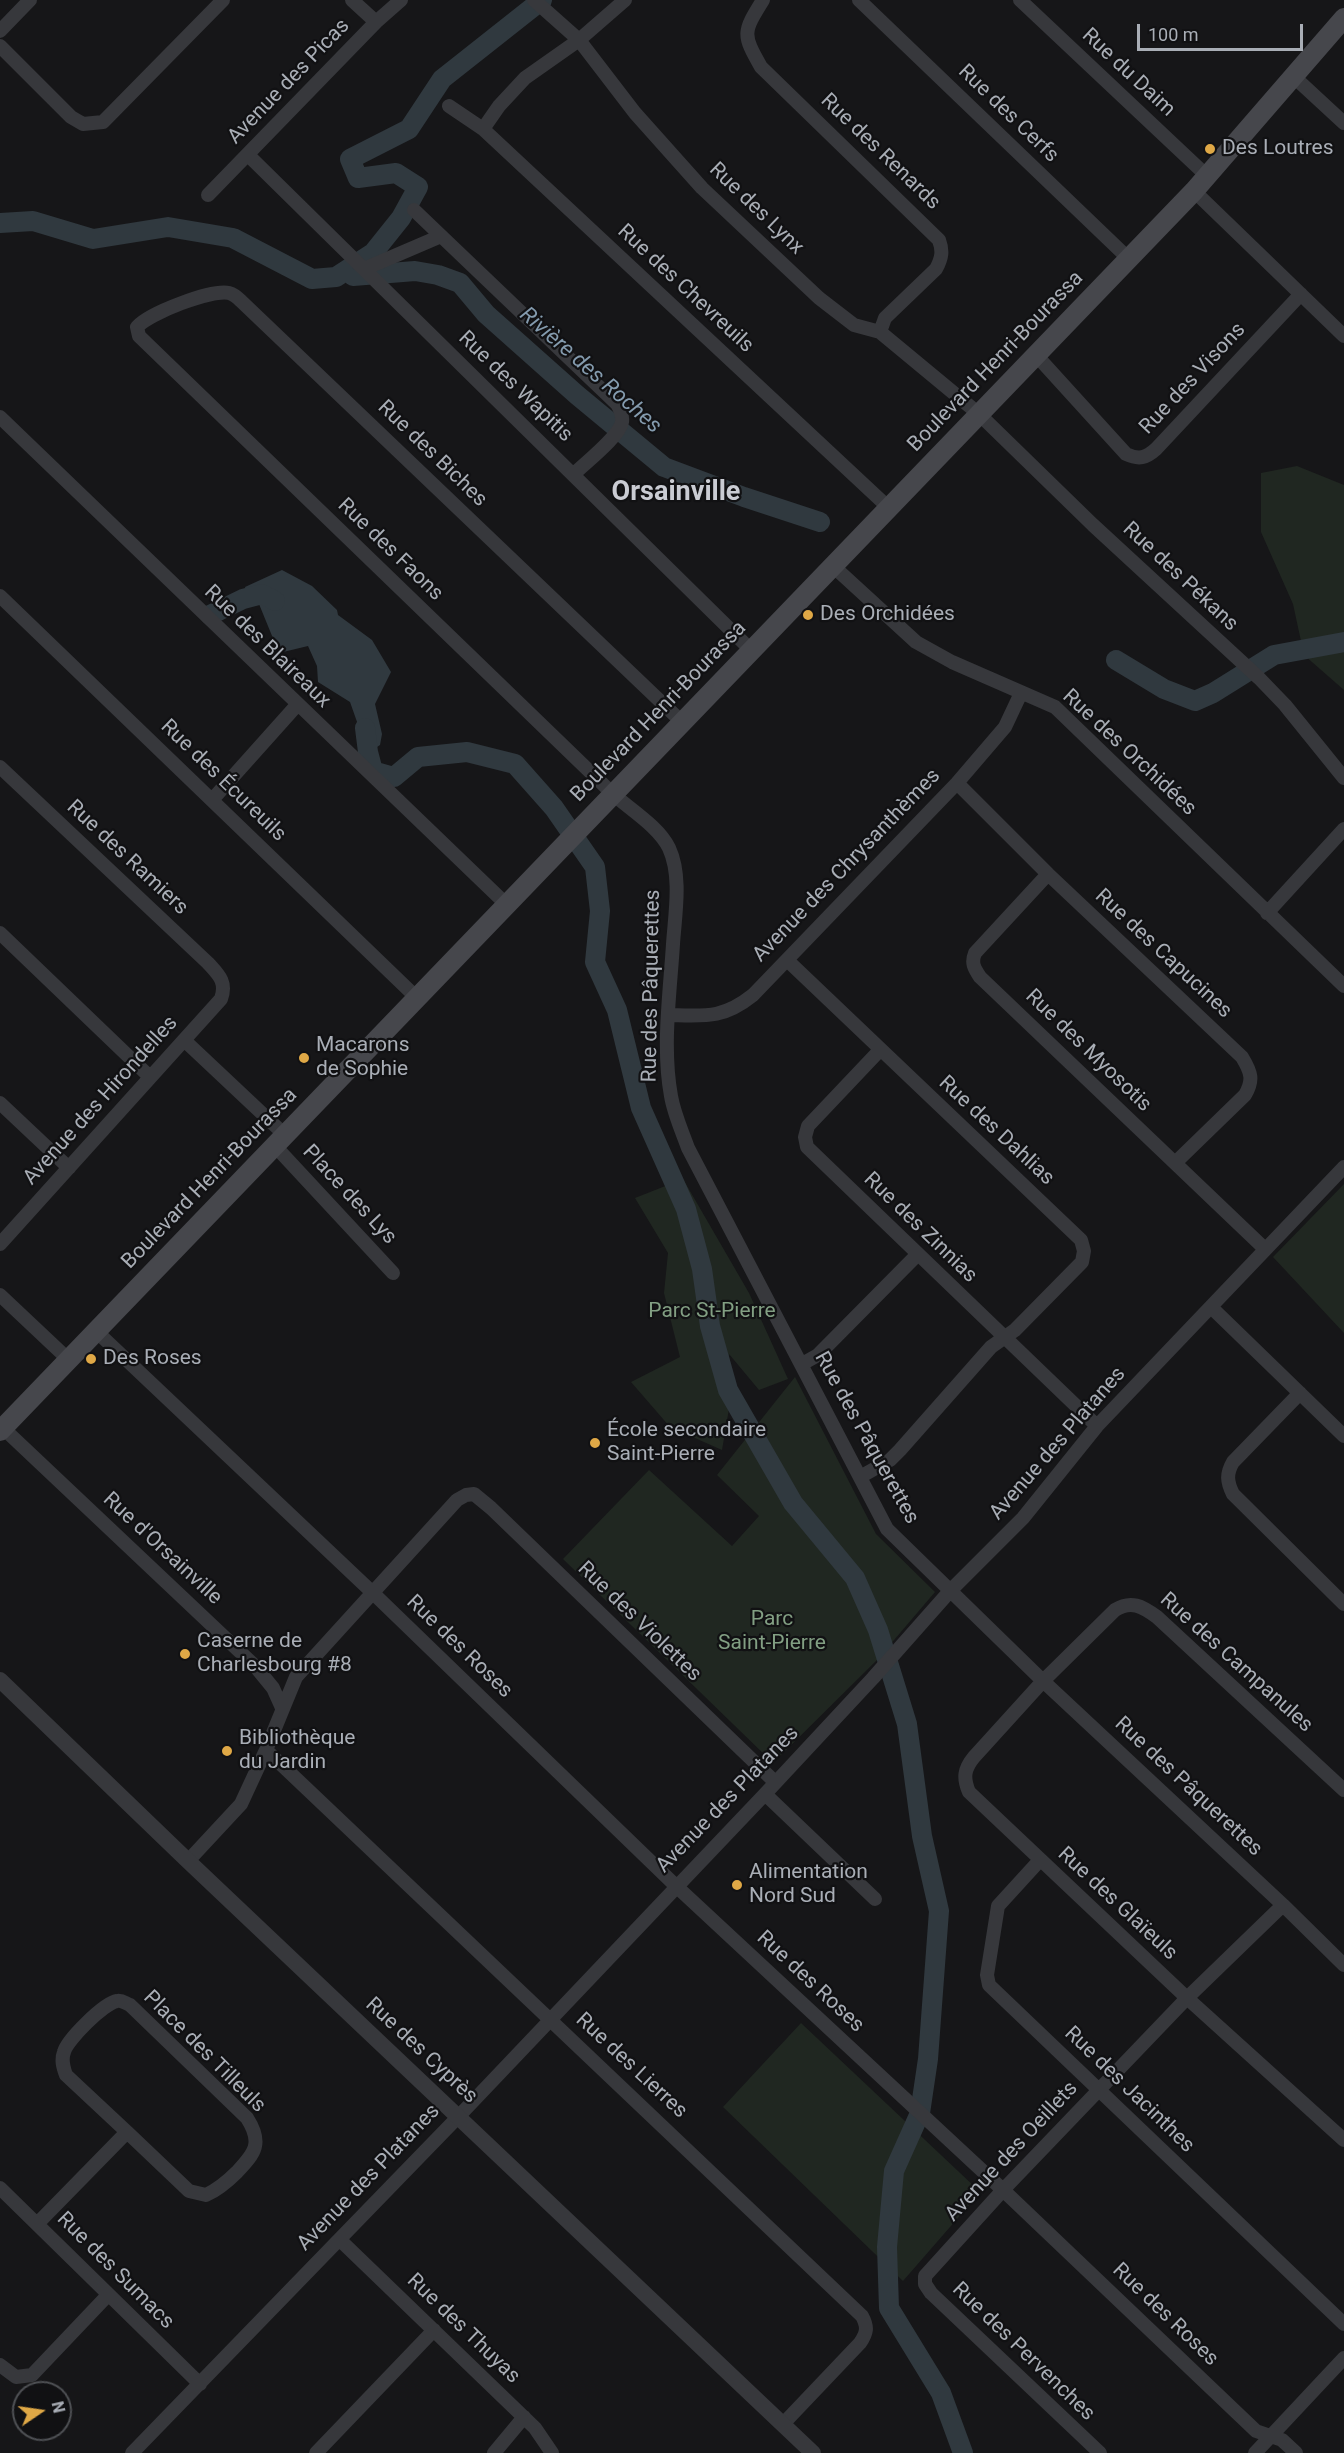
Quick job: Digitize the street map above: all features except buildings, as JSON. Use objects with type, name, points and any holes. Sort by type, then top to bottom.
[{"type":"main road","name":"Boulevard Henri-Bourassa","points":[[1,1430],[1129,259],[1201,183],[1344,18]]},
{"type":"street","points":[[0,31],[30,0]]},
{"type":"street","points":[[0,46],[70,117],[83,124],[103,122],[223,0]]},
{"type":"street","points":[[352,0],[376,22]]},
{"type":"street","name":"Avenue des Picas","points":[[208,195],[376,22],[401,0]]},
{"type":"street","name":"Rue des Lynx","points":[[534,0],[579,40],[635,113],[702,188],[819,298],[854,325],[880,332],[979,414]]},
{"type":"street","points":[[483,129],[499,106],[525,78],[579,40],[625,0]]},
{"type":"street","name":"Rue des Renards","points":[[763,0],[748,24],[747,38],[761,67],[939,240],[942,249],[941,259],[936,269],[885,318],[880,332]]},
{"type":"street","name":"Rue des Cerfs","points":[[859,0],[1129,259]]},
{"type":"street","name":"Rue du Daim","points":[[1023,1],[1201,183],[1301,294],[1344,336]]},
{"type":"street","points":[[1293,75],[1344,123]]},
{"type":"street","name":"Rue des Chevreuils","points":[[449,106],[483,129],[889,508]]},
{"type":"street","name":"Rue des Wapitis","points":[[248,155],[752,651]]},
{"type":"street","points":[[414,210],[617,404],[622,414],[620,428],[574,474]]},
{"type":"street","points":[[364,269],[441,236]]},
{"type":"street","name":"Rue des Biches","points":[[139,336],[137,327],[142,321],[176,304],[229,293],[241,301],[682,722]]},
{"type":"street","name":"Rue des Visons","points":[[1036,355],[1126,454],[1134,458],[1143,458],[1156,449],[1301,294]]},
{"type":"street","name":"Rue des Faons","points":[[139,336],[613,794]]},
{"type":"street","name":"Rue des Pékans","points":[[979,414],[1093,525],[1245,664],[1285,705],[1344,778]]},
{"type":"street","name":"Rue des Blaireaux","points":[[0,417],[507,905]]},
{"type":"street","name":"Rue des Orchidées","points":[[833,566],[916,642],[952,662],[1055,708],[1344,986]]},
{"type":"street","name":"Rue des Écureuils","points":[[0,596],[417,998]]},
{"type":"street","name":"Avenue des Chrysanthèmes","points":[[669,1015],[705,1016],[737,1007],[753,995],[957,783],[1005,727],[1021,693]]},
{"type":"street","points":[[212,800],[297,705]]},
{"type":"street","name":"Rue des Ramiers","points":[[0,767],[208,963],[223,981]]},
{"type":"street","name":"Rue des Capucines","points":[[957,783],[1048,874],[1242,1057],[1251,1076],[1250,1086],[1245,1095],[1175,1163]]},
{"type":"street","name":"Rue des Pâquerettes","points":[[613,794],[660,835],[671,852],[676,886],[669,1015],[669,1075],[671,1097],[677,1120],[688,1148],[887,1529],[1043,1681],[1344,1965]]},
{"type":"street","points":[[1268,913],[1344,829]]},
{"type":"street","name":"Rue des Myosotis","points":[[1048,874],[975,954],[972,960],[974,968],[980,977],[1265,1250]]},
{"type":"street","points":[[0,933],[150,1077]]},
{"type":"street","name":"Rue des Dahlias","points":[[787,960],[1081,1240],[1084,1247],[1082,1262],[1015,1330],[992,1347],[900,1450],[890,1460],[860,1478]]},
{"type":"street","name":"Avenue des Hirondelles","points":[[0,1244],[221,999],[224,990],[223,981]]},
{"type":"street","name":"Place des Lys","points":[[184,1040],[280,1141],[393,1273]]},
{"type":"street","name":"Rue des Zinnias","points":[[880,1050],[808,1126],[805,1137],[807,1147],[1097,1426]]},
{"type":"street","points":[[0,1103],[69,1168]]},
{"type":"street","name":"Avenue des Platanes","points":[[132,2453],[458,2117],[765,1794],[950,1591],[1023,1518],[1097,1426],[1344,1167]]},
{"type":"street","points":[[802,1364],[818,1355],[917,1255]]},
{"type":"street","points":[[0,1295],[69,1360]]},
{"type":"street","points":[[1211,1307],[1344,1436]]},
{"type":"street","name":"Rue des Roses","points":[[96,1331],[374,1594],[676,1886],[1003,2190],[1256,2431],[1282,2440],[1296,2453]]},
{"type":"street","points":[[1300,1393],[1233,1462],[1228,1472],[1229,1485],[1233,1494],[1344,1604]]},
{"type":"street","name":"Rue d'Orsainville","points":[[1,1430],[255,1666],[273,1688],[282,1708]]},
{"type":"street","name":"Rue des Violettes","points":[[374,1594],[457,1500],[474,1494],[775,1782]]},
{"type":"street","points":[[188,1861],[241,1804],[296,1677],[374,1594]]},
{"type":"street","name":"Rue des Campanules","points":[[1043,1681],[1115,1610],[1124,1604],[1145,1608],[1344,1790]]},
{"type":"street","name":"Rue des Cyprès","points":[[0,1680],[813,2453]]},
{"type":"street","name":"Rue des Glaïeuls","points":[[1043,1681],[966,1766],[964,1775],[969,1792],[1187,1998],[1344,2140]]},
{"type":"street","name":"Rue des Lierres","points":[[266,1750],[862,2316],[867,2325],[866,2334],[860,2343],[783,2424]]},
{"type":"street","points":[[765,1794],[876,1899]]},
{"type":"street","name":"Rue des Jacinthes","points":[[1040,1860],[998,1906],[987,1975],[989,1985],[1344,2324]]},
{"type":"street","name":"Avenue des Oeillets","points":[[925,2276],[1003,2190],[1187,1998],[1283,1905]]},
{"type":"street","name":"Place des Tilleuls","points":[[115,2001],[122,2001],[130,2005],[247,2118],[256,2138],[251,2157],[223,2186],[206,2195],[189,2191],[127,2132],[66,2075],[62,2058],[67,2045],[105,2006],[115,2001]]},
{"type":"street","points":[[37,2224],[127,2132]]},
{"type":"street","name":"Rue des Sumacs","points":[[0,2188],[200,2384]]},
{"type":"street","name":"Rue des Thuyas","points":[[339,2240],[536,2428],[552,2453]]},
{"type":"street","name":"Rue des Pervenches","points":[[925,2276],[925,2284],[931,2293],[1100,2453]]},
{"type":"street","points":[[0,2365],[16,2377],[32,2375],[108,2295]]},
{"type":"street","points":[[316,2453],[434,2330]]},
{"type":"street","points":[[1255,2453],[1344,2358]]},
{"type":"street","points":[[494,2453],[524,2417]]},
{"type":"green space","points":[[1297,466],[1344,485],[1344,690],[1304,655],[1293,604],[1261,532],[1261,473]]},
{"type":"green space","name":"Parc St-Pierre","points":[[683,1179],[749,1293],[788,1379],[759,1390],[729,1354],[732,1391],[722,1450],[670,1427],[631,1382],[680,1357],[664,1293],[668,1253],[635,1198]]},
{"type":"green space","points":[[1344,1184],[1344,1333],[1273,1257]]},
{"type":"green space","name":"Parc Saint-Pierre","points":[[795,1377],[876,1534],[935,1592],[877,1660],[775,1761],[768,1758],[563,1559],[649,1470],[732,1546],[759,1516],[717,1475]]},
{"type":"green space","points":[[801,2023],[976,2188],[977,2196],[903,2281],[723,2107]]},
{"type":"shaded area","points":[[282,570],[312,586],[337,610],[338,615],[372,640],[391,672],[375,704],[382,734],[380,745],[368,753],[350,702],[318,682],[317,666],[308,646],[279,653],[259,604],[246,593],[245,587]]},
{"type":"waterway","points":[[0,223],[33,221],[93,239],[168,227],[233,238],[312,279],[336,277],[373,253],[401,218],[418,187],[396,173],[358,178],[350,159],[409,129],[442,79],[542,0]]},
{"type":"waterway","name":"Rivière des Roches","points":[[353,276],[415,271],[438,275],[460,283],[486,314],[577,395],[664,467],[820,522]]},
{"type":"waterway","points":[[210,615],[243,599],[262,594],[275,601]]},
{"type":"waterway","name":"Rivière des Roches","points":[[1116,660],[1164,689],[1195,701],[1213,693],[1274,655],[1344,642]]},
{"type":"waterway","points":[[365,728],[373,771],[394,777],[418,757],[467,752],[515,764],[554,808],[595,867],[600,911],[595,962],[617,1010],[641,1108],[686,1209],[702,1269],[710,1326],[728,1390],[793,1503],[855,1578],[878,1630],[907,1724],[922,1836],[939,1911],[928,2059],[920,2113],[894,2171],[887,2247],[889,2308],[941,2393],[963,2453]]},
{"type":"place","name":"Des Loutres","points":[[1210,149]]},
{"type":"place","name":"Des Orchidées","points":[[808,615]]},
{"type":"place","name":"Macarons de Sophie","points":[[304,1058]]},
{"type":"place","name":"Des Roses","points":[[91,1359]]},
{"type":"place","name":"École secondaire Saint-Pierre","points":[[595,1443]]},
{"type":"place","name":"Caserne de Charlesbourg #8","points":[[185,1654]]},
{"type":"place","name":"Bibliothèque du Jardin","points":[[227,1751]]},
{"type":"place","name":"Alimentation Nord Sud","points":[[737,1885]]},
{"type":"district","name":"Orsainville","points":[[676,493]]}]
